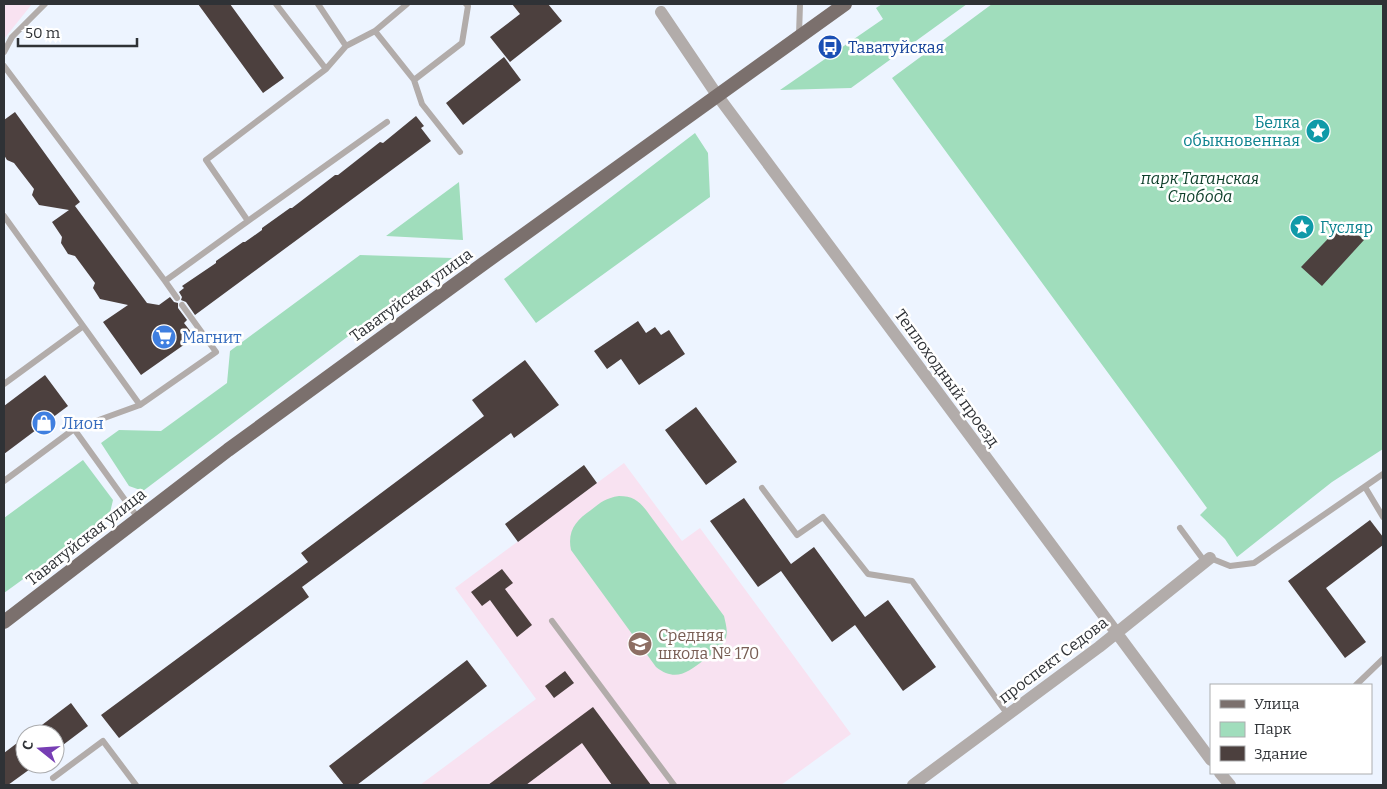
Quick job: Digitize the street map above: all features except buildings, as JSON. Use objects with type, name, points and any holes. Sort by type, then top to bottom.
[{"type":"main road","name":"Таватуйская улица","points":[[4,622],[138,518],[483,264],[845,4]]},
{"type":"street","name":"Теплоходный проезд","points":[[661,12],[717,95],[1210,759]]},
{"type":"street","name":"проспект Седова","points":[[914,785],[1116,633],[1207,560]]},
{"type":"street","points":[[1221,774],[1230,785]]},
{"type":"lane","points":[[4,52],[12,37],[46,4]]},
{"type":"lane","points":[[276,4],[326,70]]},
{"type":"lane","points":[[318,4],[346,46]]},
{"type":"lane","points":[[248,220],[206,160],[326,70],[346,46],[376,31],[407,4]]},
{"type":"lane","points":[[414,80],[462,43],[468,6],[466,4]]},
{"type":"lane","points":[[799,38],[800,4]]},
{"type":"lane","points":[[376,31],[414,80],[422,104],[460,152]]},
{"type":"lane","points":[[4,66],[177,298]]},
{"type":"lane","points":[[164,282],[248,220],[388,122]]},
{"type":"lane","points":[[4,216],[140,406]]},
{"type":"lane","points":[[4,481],[74,429],[140,406],[216,352],[182,305]]},
{"type":"lane","points":[[4,384],[82,327]]},
{"type":"lane","points":[[74,429],[138,518]]},
{"type":"lane","points":[[1180,528],[1207,560],[1230,566],[1254,563],[1383,474]]},
{"type":"lane","points":[[1364,487],[1383,517]]},
{"type":"lane","points":[[762,488],[797,535],[823,516],[868,574],[912,581],[1008,715]]},
{"type":"lane","points":[[552,620],[674,785]]},
{"type":"lane","points":[[1357,684],[1383,659]]},
{"type":"lane","points":[[53,778],[103,741],[136,785]]},
{"type":"shaded area","points":[[4,4],[32,4],[4,39]]},
{"type":"shaded area","name":"Средняя школа № 170","points":[[624,463],[682,541],[700,528],[851,734],[781,785],[420,785],[536,699],[455,588]]},
{"type":"green space","points":[[882,4],[967,4],[851,88],[780,90],[883,19],[876,8]]},
{"type":"green space","name":"парк Таганская Слобода","points":[[992,4],[1383,4],[1383,449],[1332,482],[1237,557],[1225,539],[1200,515],[1207,508],[892,78]]},
{"type":"green space","points":[[695,133],[708,153],[710,197],[536,323],[504,279]]},
{"type":"green space","points":[[459,182],[463,240],[386,236]]},
{"type":"green space","points":[[360,255],[452,258],[143,491],[129,486],[101,443],[119,430],[161,431],[227,383],[230,351]]},
{"type":"green space","points":[[83,460],[113,500],[109,517],[4,593],[4,518]]},
{"type":"green space","points":[[619,496],[631,498],[643,507],[724,616],[727,633],[722,645],[698,665],[681,674],[669,674],[656,667],[571,550],[570,537],[577,522],[601,503]]},
{"type":"place","name":"Таватуйская","points":[[830,47]]},
{"type":"place","name":"Белка обыкновенная","points":[[1318,131]]},
{"type":"place","name":"Гусляр","points":[[1302,227]]},
{"type":"place","name":"Магнит","points":[[164,337]]},
{"type":"place","name":"Лион","points":[[44,423]]},
{"type":"place","name":"Средняя школа № 170","points":[[640,644]]}]
